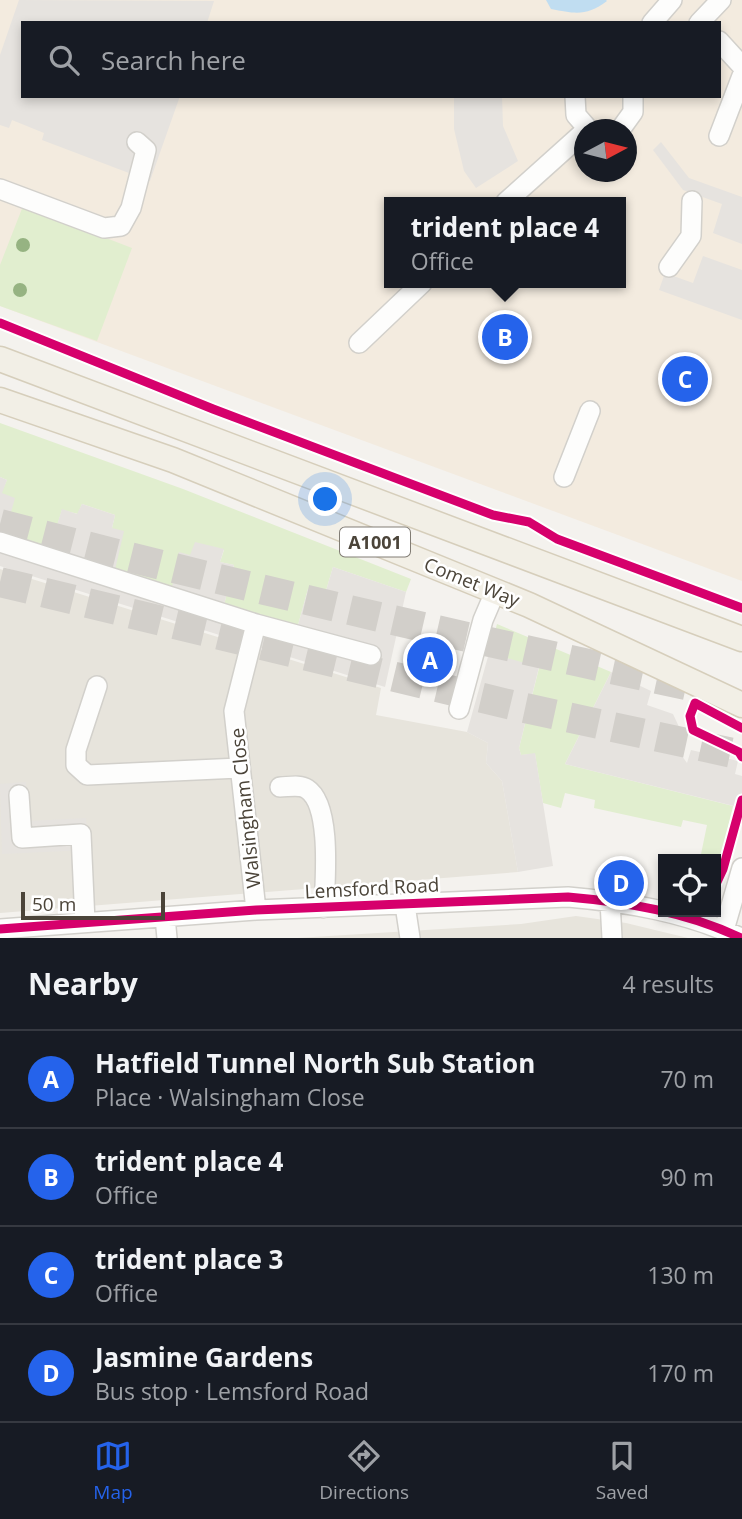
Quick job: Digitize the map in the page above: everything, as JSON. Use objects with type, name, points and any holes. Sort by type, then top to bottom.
[{"type":"main road","name":"Comet Way","points":[[0,359],[742,639]]},
{"type":"main road","name":"Comet Way","points":[[0,400],[173,460],[495,592],[742,705]]},
{"type":"street","points":[[701,21],[720,0]]},
{"type":"street","points":[[653,21],[666,2]]},
{"type":"street","points":[[721,43],[742,66]]},
{"type":"street","points":[[719,136],[742,76]]},
{"type":"street","points":[[575,98],[578,119]]},
{"type":"street","points":[[629,119],[635,98]]},
{"type":"street","points":[[0,188],[104,228],[121,226],[131,208],[146,150],[137,142]]},
{"type":"street","points":[[512,197],[574,142]]},
{"type":"street","points":[[669,267],[691,236],[692,201]]},
{"type":"street","points":[[359,343],[417,288]]},
{"type":"street","points":[[564,477],[590,411]]},
{"type":"street","points":[[0,541],[256,624],[371,655]]},
{"type":"street","points":[[459,709],[483,620],[495,592]]},
{"type":"street","name":"Walsingham Close","points":[[256,624],[234,711],[256,910]]},
{"type":"street","points":[[97,686],[76,750],[76,765],[87,775],[239,768]]},
{"type":"street","points":[[280,787],[302,786],[310,790],[315,798],[324,828],[324,908]]},
{"type":"street","points":[[19,795],[22,838],[81,834],[85,922]]},
{"type":"street","points":[[732,934],[742,868]]},
{"type":"street","name":"Lemsford Road","points":[[0,929],[256,910],[405,905],[513,897],[610,901],[698,920],[732,934]]},
{"type":"street","points":[[610,901],[612,938]]},
{"type":"street","points":[[405,905],[410,938]]},
{"type":"street","points":[[165,916],[167,938]]},
{"type":"shaded area","points":[[0,0],[742,0],[742,581],[0,306]]},
{"type":"shaded area","points":[[19,0],[214,1],[208,21],[21,21],[21,98],[179,98],[150,181],[42,140],[44,133],[12,120],[9,128],[0,125],[0,55]]},
{"type":"shaded area","points":[[454,98],[502,98],[503,126],[518,161],[476,188],[464,171],[454,129]]},
{"type":"shaded area","points":[[661,142],[689,178],[742,197],[742,244],[713,233],[722,204],[683,190],[653,150]]},
{"type":"shaded area","points":[[703,256],[742,270],[742,320],[659,290],[665,273],[693,283]]},
{"type":"shaded area","points":[[0,477],[7,480],[2,493],[15,498],[5,534],[50,548],[62,509],[77,514],[82,504],[115,515],[112,528],[124,531],[115,570],[172,587],[179,552],[190,555],[195,542],[224,549],[220,562],[234,565],[224,605],[298,625],[308,589],[325,594],[333,567],[406,592],[385,687],[0,566]]},
{"type":"shaded area","points":[[0,569],[381,688],[376,715],[467,732],[488,743],[486,763],[502,781],[518,872],[0,913]]},
{"type":"shaded area","points":[[489,653],[539,667],[519,748],[521,755],[535,753],[553,866],[518,872],[502,781],[486,763],[488,743],[467,732]]},
{"type":"shaded area","points":[[611,672],[651,691],[647,705],[673,714],[680,729],[677,749],[687,763],[691,750],[738,761],[735,774],[742,776],[742,808],[565,764]]},
{"type":"shaded area","points":[[26,782],[28,821],[86,818],[88,850],[2,854],[0,784]]},
{"type":"shaded area","points":[[576,916],[626,923],[688,938],[297,938],[521,924]]},
{"type":"green space","points":[[23,206],[132,248],[97,341],[0,306],[0,265]]},
{"type":"green space","points":[[0,423],[183,489],[411,579],[406,592],[333,567],[325,594],[308,589],[298,625],[224,605],[234,565],[220,562],[224,550],[190,556],[172,588],[115,570],[112,528],[115,515],[82,504],[78,514],[62,510],[50,548],[4,534],[1,493],[7,480],[0,477]]},
{"type":"green space","points":[[497,624],[611,672],[565,764],[733,806],[721,855],[701,854],[707,825],[683,820],[681,827],[594,808],[595,800],[565,793],[561,808],[543,803],[535,754],[521,755],[519,748],[539,668],[489,653]]},
{"type":"water","points":[[546,0],[607,1],[593,9],[574,13],[551,9]]},
{"type":"tunnel","points":[[0,524],[346,609],[695,687]]},
{"type":"tunnel","points":[[0,582],[516,706],[742,755]]},
{"type":"cycle path","points":[[0,323],[213,409],[493,515],[529,522],[557,539],[742,608]]},
{"type":"cycle path","points":[[742,728],[695,703],[690,716],[693,730],[739,752],[742,757]]},
{"type":"cycle path","points":[[721,873],[742,800]]},
{"type":"cycle path","points":[[0,929],[256,910],[568,897],[612,902],[678,915],[741,938]]},
{"type":"place","name":"trident place 4","points":[[505,337]]},
{"type":"place","name":"trident place 3","points":[[685,379]]},
{"type":"place","name":"Hatfield Tunnel North Sub Station","points":[[430,660]]},
{"type":"place","name":"Jasmine Gardens","points":[[621,883]]}]
